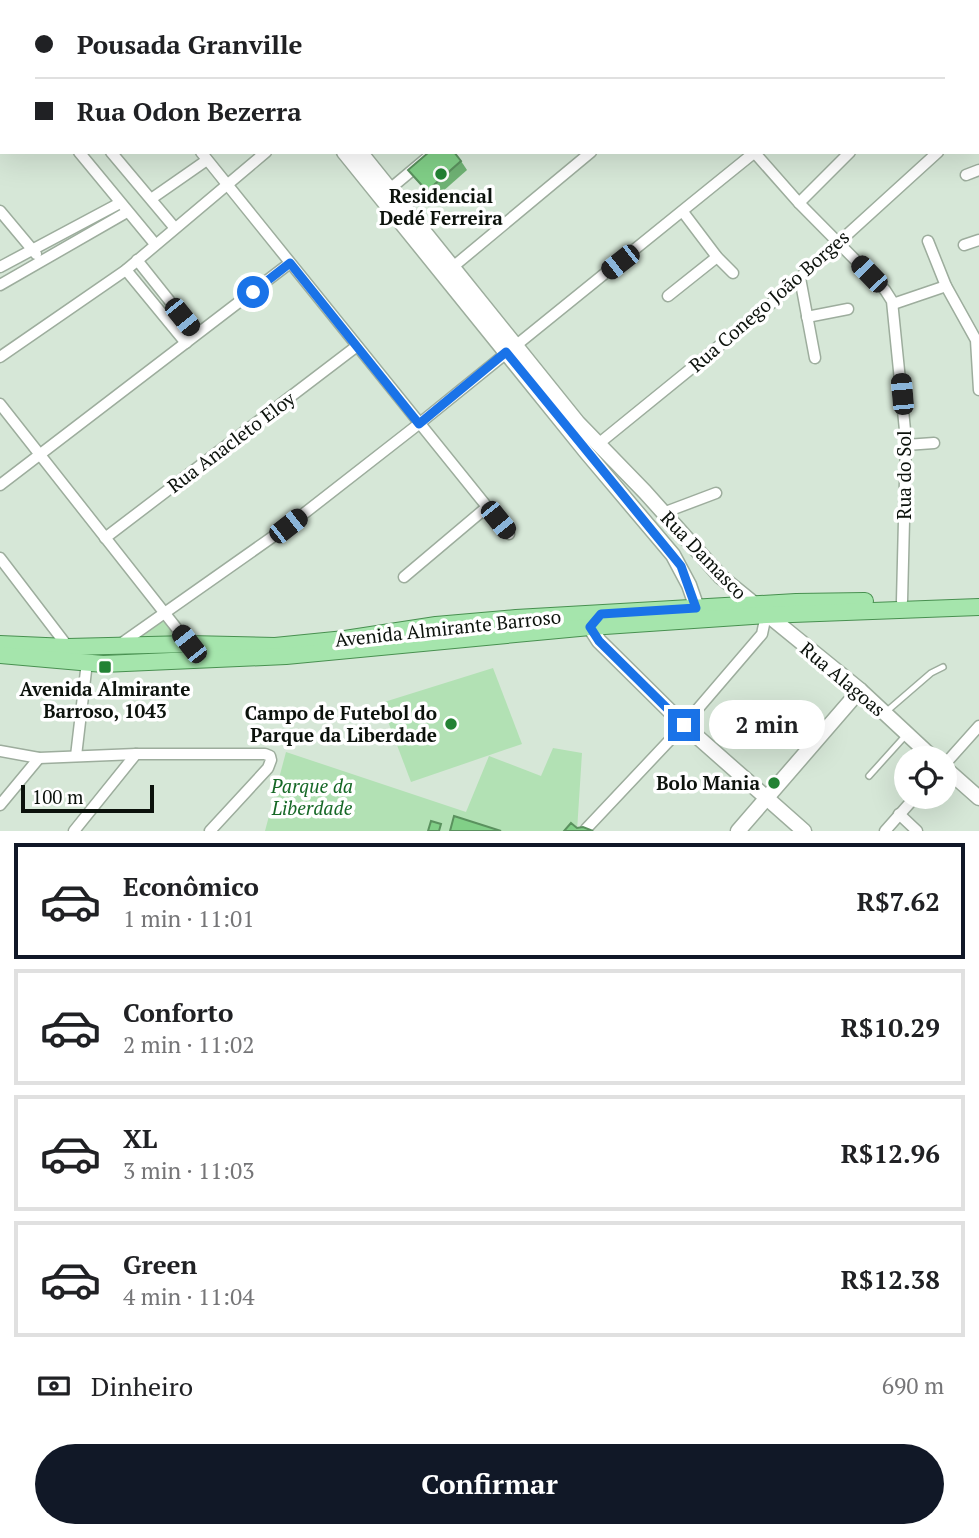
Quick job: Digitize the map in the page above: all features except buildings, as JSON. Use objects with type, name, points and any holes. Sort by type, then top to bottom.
[{"type":"main road","name":"Avenida Almirante Barroso","points":[[0,655],[139,663],[286,656],[696,608],[979,597]]},
{"type":"main road","points":[[595,620],[979,607]]},
{"type":"main road","name":"Avenida Almirante Barroso","points":[[0,643],[68,646],[275,646],[345,639],[436,625],[595,620]]},
{"type":"street","points":[[81,154],[155,244]]},
{"type":"street","points":[[113,154],[174,227]]},
{"type":"street","points":[[0,357],[126,270],[264,154]]},
{"type":"street","name":"Rua Damasco","points":[[346,154],[385,192],[673,555],[689,585],[696,608]]},
{"type":"street","name":"Rua Damasco","points":[[361,154],[385,192]]},
{"type":"street","points":[[385,192],[432,154]]},
{"type":"street","points":[[449,271],[590,154]]},
{"type":"street","points":[[119,645],[288,526],[419,424],[752,154]]},
{"type":"street","points":[[756,154],[885,290],[892,304],[946,286]]},
{"type":"street","points":[[799,202],[848,154]]},
{"type":"street","name":"Rua Conego João Borges","points":[[597,444],[800,278],[936,154]]},
{"type":"street","points":[[151,199],[204,156],[509,534]]},
{"type":"street","points":[[966,175],[979,170]]},
{"type":"street","points":[[0,267],[123,208]]},
{"type":"street","points":[[0,285],[43,261],[123,208]]},
{"type":"street","points":[[0,211],[43,261]]},
{"type":"street","points":[[683,212],[717,257],[733,273]]},
{"type":"street","points":[[964,245],[979,240]]},
{"type":"street","points":[[928,242],[946,286],[976,340],[979,390]]},
{"type":"street","points":[[668,296],[717,257]]},
{"type":"street","points":[[137,260],[196,334]]},
{"type":"street","points":[[0,485],[290,263]]},
{"type":"street","points":[[126,270],[186,343]]},
{"type":"street","points":[[800,278],[815,358]]},
{"type":"street","name":"Rua do Sol","points":[[892,304],[906,445],[902,601]]},
{"type":"street","points":[[807,317],[848,309]]},
{"type":"street","name":"Rua Anacleto Eloy","points":[[105,538],[357,346]]},
{"type":"street","name":"Rua Damasco","points":[[511,348],[721,578],[751,604]]},
{"type":"street","points":[[0,404],[189,644]]},
{"type":"street","points":[[906,445],[934,443]]},
{"type":"street","points":[[663,513],[716,494]]},
{"type":"street","points":[[404,577],[487,507]]},
{"type":"street","points":[[0,558],[68,646]]},
{"type":"street","name":"Rua Alagoas","points":[[751,604],[860,690],[919,746]]},
{"type":"street","points":[[586,830],[684,725],[762,634],[765,615]]},
{"type":"street","points":[[595,620],[599,641],[684,725],[804,831]]},
{"type":"street","points":[[76,756],[87,662]]},
{"type":"street","points":[[738,831],[860,690]]},
{"type":"street","points":[[957,752],[979,726]]},
{"type":"street","points":[[0,751],[39,758],[136,754],[265,754],[271,760],[261,775],[210,831]]},
{"type":"street","points":[[74,831],[136,754]]},
{"type":"street","points":[[0,804],[39,758]]},
{"type":"street","points":[[957,777],[979,798]]},
{"type":"street","points":[[885,831],[904,809]]},
{"type":"street","points":[[899,814],[918,831]]},
{"type":"lane","points":[[884,713],[931,673],[943,667]]},
{"type":"lane","points":[[869,776],[906,735]]},
{"type":"green space","points":[[164,619],[182,642],[134,641]]},
{"type":"green space","name":"Campo de Futebol do Parque da Liberdade","points":[[493,668],[522,744],[411,782],[381,703]]},
{"type":"green space","name":"Parque da Liberdade","points":[[553,748],[582,753],[577,831],[265,831],[286,752],[466,812],[489,756],[541,776]]},
{"type":"place","name":"Residencial Dedé Ferreira","points":[[441,174]]},
{"type":"place","name":"Avenida Almirante Barroso, 1043","points":[[105,667]]},
{"type":"place","name":"Campo de Futebol do Parque da Liberdade","points":[[451,724]]},
{"type":"place","name":"Bolo Mania","points":[[774,783]]},
{"type":"route","points":[[253,292],[290,263],[419,424],[506,352],[681,566],[696,608],[601,614],[590,627],[599,641],[684,725]]}]
